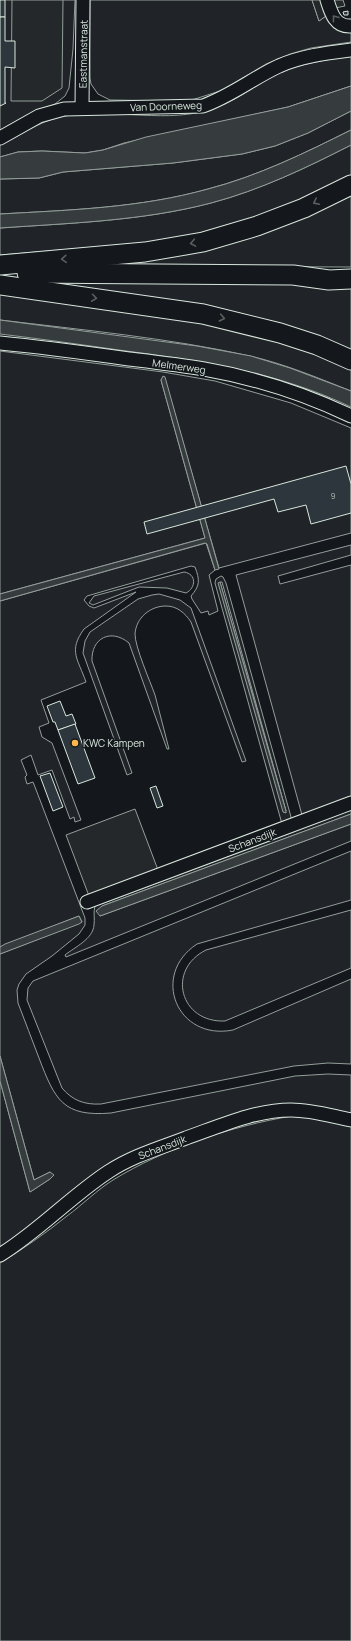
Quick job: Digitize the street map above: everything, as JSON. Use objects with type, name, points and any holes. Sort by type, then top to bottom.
[{"type":"highway","points":[[0,266],[145,252],[203,242],[257,226],[304,208],[351,185]]},
{"type":"highway","points":[[293,275],[329,270],[351,270]]},
{"type":"highway","points":[[0,273],[293,275],[329,280],[351,280]]},
{"type":"highway","points":[[0,285],[203,314],[280,333],[317,345],[351,360]]},
{"type":"street","name":"Eastmanstraat","points":[[82,108],[83,0]]},
{"type":"street","points":[[327,0],[331,14],[335,20],[342,25],[351,26]]},
{"type":"street","name":"Van Doorneweg","points":[[0,138],[39,116],[50,112],[82,108],[203,106],[220,100],[280,66],[306,57],[351,50]]},
{"type":"street","name":"Melmerweg","points":[[0,343],[41,347],[204,369],[244,377],[288,390],[323,403],[351,416]]},
{"type":"street","name":"Schansdijk","points":[[86,902],[351,803]]},
{"type":"street","name":"Schansdijk","points":[[0,1255],[38,1229],[109,1171],[146,1153],[228,1122],[272,1111],[308,1111],[351,1120]]},
{"type":"shaded area","points":[[0,0],[75,0],[73,49],[69,88],[65,96],[55,104],[27,115],[0,130]]},
{"type":"shaded area","points":[[12,0],[63,0],[62,88],[42,101],[11,101]]},
{"type":"shaded area","points":[[90,0],[312,0],[319,21],[326,16],[351,31],[351,42],[311,48],[290,54],[266,64],[223,90],[195,99],[185,101],[110,100],[98,94],[91,84]]},
{"type":"shaded area","points":[[312,0],[321,0],[326,16],[319,21]]},
{"type":"shaded area","points":[[334,0],[343,0],[345,6],[335,8]]},
{"type":"shaded area","points":[[351,56],[351,86],[288,107],[124,143],[103,150],[85,153],[42,151],[18,152],[0,157],[0,145],[52,119],[78,114],[170,116],[205,111],[225,104],[286,70],[314,62]]},
{"type":"shaded area","points":[[351,86],[351,111],[308,133],[275,146],[242,154],[173,163],[63,172],[39,178],[0,179],[0,157],[18,152],[42,151],[85,153],[103,150],[146,137],[288,107]]},
{"type":"shaded area","points":[[351,111],[351,130],[263,171],[227,184],[182,195],[131,204],[0,214],[0,179],[39,178],[63,172],[173,163],[242,154],[275,146],[308,133]]},
{"type":"shaded area","points":[[351,130],[351,145],[282,178],[229,198],[185,209],[133,218],[0,228],[0,214],[131,204],[182,195],[227,184],[263,171]]},
{"type":"shaded area","points":[[351,145],[351,178],[316,196],[225,229],[169,241],[0,255],[0,228],[133,218],[211,203],[247,192],[282,178]]},
{"type":"shaded area","points":[[351,188],[351,267],[57,266],[157,252]]},
{"type":"shaded area","points":[[32,281],[351,283],[351,355]]},
{"type":"shaded area","points":[[0,291],[218,320],[351,364],[351,391],[276,363],[250,356],[188,344],[126,335],[0,320]]},
{"type":"shaded area","points":[[0,320],[197,346],[251,356],[290,368],[351,391],[351,407],[297,385],[241,370],[184,359],[0,334]]},
{"type":"shaded area","points":[[0,351],[163,372],[215,381],[291,403],[351,428],[351,533],[219,568],[164,376],[161,380],[205,538],[0,594]]},
{"type":"shaded area","points":[[163,376],[165,377],[219,569],[215,570],[207,544],[205,543],[0,601],[0,594],[205,538],[161,380]]},
{"type":"shaded area","points":[[206,543],[215,570],[209,575],[218,611],[209,615],[208,611],[201,613],[192,599],[191,596],[198,586],[198,576],[195,567],[191,566],[87,596],[84,600],[89,606],[94,608],[136,592],[84,629],[79,637],[75,649],[86,682],[41,700],[49,723],[39,727],[42,737],[52,743],[81,820],[75,822],[74,817],[70,819],[52,770],[38,775],[31,755],[21,760],[27,775],[25,777],[27,784],[33,782],[35,787],[85,918],[85,925],[79,934],[52,956],[26,974],[17,990],[18,1003],[50,1085],[63,1103],[82,1112],[95,1114],[111,1113],[295,1076],[328,1074],[351,1075],[351,1114],[309,1106],[144,1148],[14,1239],[0,1247],[0,1081],[30,1192],[50,1179],[50,1172],[34,1180],[0,1056],[0,954],[82,922],[79,916],[0,947],[0,601]]},
{"type":"shaded area","points":[[351,545],[351,555],[278,576],[280,584],[351,565],[351,796],[302,815],[236,575]]},
{"type":"shaded area","points":[[184,572],[191,575],[194,581],[192,588],[186,593],[167,588],[139,587],[93,605],[89,603],[94,596]]},
{"type":"shaded area","points":[[221,576],[226,583],[291,817],[291,820],[282,824],[215,583],[216,579]],"holes":[[[220,582],[222,582],[286,811]]]},
{"type":"shaded area","points":[[220,582],[286,813],[283,812],[218,583]]},
{"type":"shaded area","points":[[159,594],[180,600],[191,608],[246,761],[242,762],[191,622],[177,609],[166,606],[155,608],[145,614],[138,623],[135,634],[140,655],[155,695],[169,749],[167,749],[129,643],[115,636],[109,636],[99,641],[95,646],[93,653],[92,661],[132,773],[127,775],[83,653],[85,641],[90,632],[138,599]]},
{"type":"shaded area","points":[[351,808],[351,814],[102,906],[100,916],[351,824],[351,841],[66,957],[65,955],[87,939],[93,930],[95,906]]},
{"type":"shaded area","points":[[135,809],[158,870],[89,896],[66,835]]},
{"type":"shaded area","points":[[351,814],[351,824],[100,916],[96,911],[102,906]]},
{"type":"shaded area","points":[[351,851],[351,900],[197,944],[183,957],[175,972],[173,988],[176,1003],[185,1016],[197,1026],[213,1031],[233,1030],[351,979],[351,1064],[328,1063],[294,1066],[101,1104],[89,1104],[74,1099],[62,1088],[27,1000],[28,988],[33,981]]},
{"type":"shaded area","points":[[351,910],[351,968],[225,1021],[210,1019],[197,1014],[189,1005],[184,994],[183,982],[186,970],[193,959],[206,950]]},
{"type":"shaded area","points":[[79,916],[82,922],[79,924],[0,954],[0,947],[5,944]]},
{"type":"shaded area","points":[[0,1056],[34,1180],[50,1172],[54,1175],[30,1192],[0,1081]]},
{"type":"shaded area","points":[[292,1116],[305,1116],[351,1126],[351,1641],[0,1641],[0,1263],[51,1229],[107,1184],[133,1168],[177,1148],[223,1132],[269,1120]]},
{"type":"building","points":[[0,0],[5,0],[5,17],[0,17]]},
{"type":"building","points":[[348,11],[348,15],[344,15],[343,12]]},
{"type":"building","points":[[0,17],[5,17],[5,41],[15,41],[15,68],[5,67],[6,103],[0,106]]},
{"type":"building","points":[[346,466],[351,484],[351,513],[311,524],[306,505],[278,512],[274,499],[147,534],[144,522]]},
{"type":"building","points":[[60,701],[66,716],[72,714],[76,724],[58,730],[55,722],[53,722],[47,706]]},
{"type":"building","points":[[75,724],[95,778],[78,784],[58,730]]},
{"type":"building","points":[[50,773],[63,807],[53,811],[40,776]]},
{"type":"building","points":[[156,786],[163,806],[157,808],[150,788]]},
{"type":"place","name":"KWC Kampen","points":[[75,743]]}]
